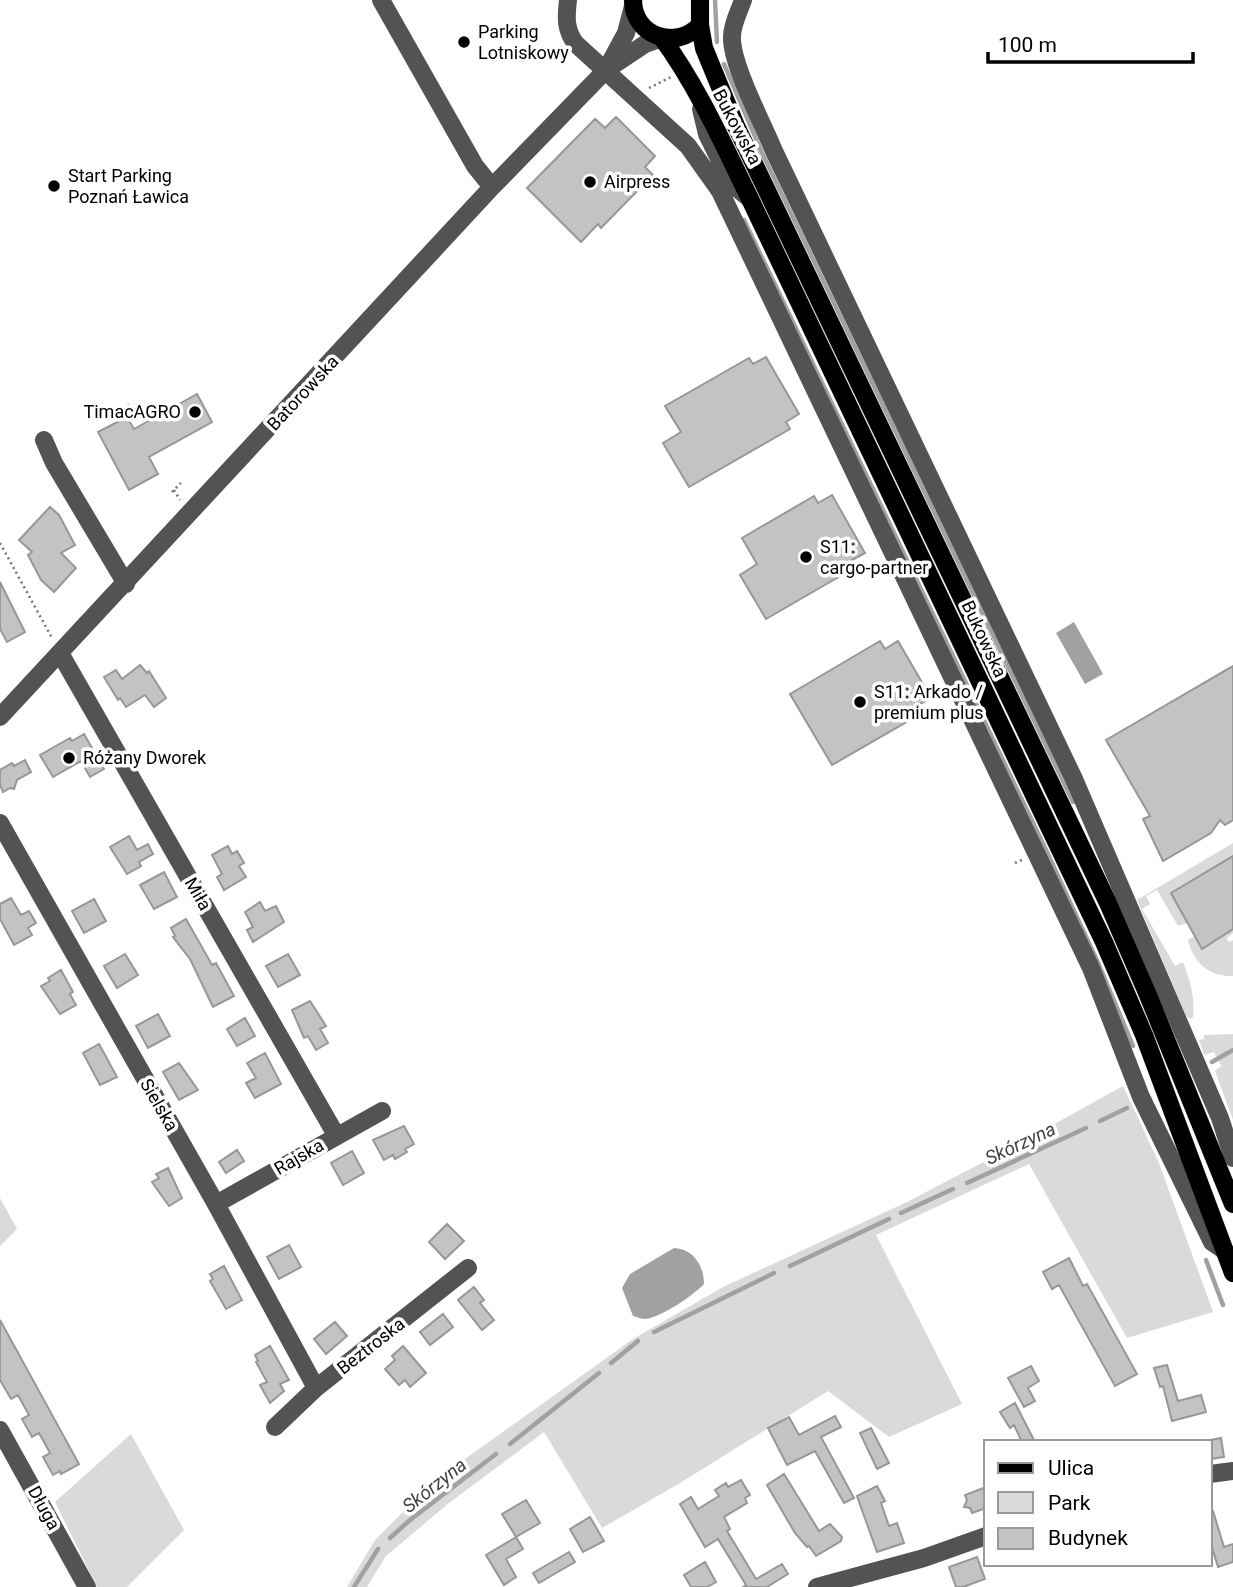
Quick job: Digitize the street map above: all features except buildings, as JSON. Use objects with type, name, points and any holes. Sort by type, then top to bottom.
[{"type":"main road","name":"Bukowska","points":[[700,0],[704,48],[741,137],[1108,903],[1233,1205]]},
{"type":"main road","points":[[633,3],[635,16],[643,28],[655,36],[672,38],[688,34],[700,25]]},
{"type":"main road","name":"Bukowska","points":[[662,38],[699,99],[751,201],[1104,942],[1148,1047],[1233,1273]]},
{"type":"street","points":[[381,0],[475,166],[492,187]]},
{"type":"street","points":[[568,0],[569,36],[688,146],[720,191],[1091,968],[1160,1138],[1212,1242],[1225,1251]]},
{"type":"street","points":[[743,0],[733,26],[732,37],[733,50],[746,85],[774,151],[1101,837],[1220,1118],[1233,1158]]},
{"type":"street","name":"Batorowska","points":[[606,69],[626,33],[633,3]]},
{"type":"street","name":"Batorowska","points":[[0,718],[492,187],[606,69],[639,47],[662,38]]},
{"type":"street","points":[[44,440],[54,463],[125,584]]},
{"type":"street","name":"Miła","points":[[60,653],[336,1135]]},
{"type":"street","name":"Sielska","points":[[0,823],[216,1204],[316,1388]]},
{"type":"street","name":"Rajska","points":[[216,1204],[382,1111]]},
{"type":"street","name":"Beztroska","points":[[275,1427],[316,1388],[468,1268]]},
{"type":"street","name":"Długa","points":[[0,1430],[87,1587]]},
{"type":"street","points":[[1212,1474],[1233,1471]]},
{"type":"street","points":[[817,1587],[936,1555],[984,1537]]},
{"type":"path","points":[[648,88],[675,75]]},
{"type":"path","points":[[118,411],[131,404]]},
{"type":"path","points":[[172,492],[181,483]]},
{"type":"path","points":[[0,543],[60,653]]},
{"type":"green space","points":[[1233,843],[1233,856],[1171,893],[1188,923],[1178,926],[1157,890],[1146,896],[1150,904],[1142,909],[1175,966],[1183,962],[1193,995],[1193,1017],[1190,1019],[1186,1016],[1137,900]]},
{"type":"green space","points":[[1233,929],[1233,933],[1227,938],[1229,942],[1233,940],[1233,976],[1217,974],[1203,967],[1190,948],[1188,940],[1195,936],[1202,948]]},
{"type":"green space","points":[[1233,1034],[1233,1120],[1215,1071],[1221,1066],[1214,1052],[1204,1055],[1199,1040],[1204,1039],[1204,1035]]},
{"type":"green space","points":[[1123,1086],[1159,1163],[1213,1312],[1127,1338],[1029,1164],[876,1235],[962,1404],[889,1437],[828,1391],[602,1528],[544,1432],[449,1503],[386,1556],[367,1587],[347,1587],[375,1540],[434,1481],[633,1339],[723,1287],[907,1202]]},
{"type":"green space","points":[[0,1198],[17,1229],[0,1246]]},
{"type":"green space","points":[[131,1434],[184,1530],[127,1587],[97,1587],[55,1502]]},
{"type":"shaded area","points":[[1074,622],[1103,674],[1085,684],[1056,633]]},
{"type":"shaded area","points":[[674,1248],[692,1255],[700,1265],[704,1284],[667,1311],[644,1319],[633,1316],[622,1288],[630,1274]]},
{"type":"waterway","points":[[715,0],[717,42]]},
{"type":"waterway","points":[[724,64],[763,155],[1073,802]]},
{"type":"waterway","points":[[744,220],[1046,850],[1133,1046]]},
{"type":"waterway","name":"Skórzyna","points":[[1212,1062],[1233,1050]]},
{"type":"waterway","name":"Skórzyna","points":[[1100,1121],[1127,1108]]},
{"type":"waterway","name":"Skórzyna","points":[[967,1183],[1086,1128]]},
{"type":"waterway","name":"Skórzyna","points":[[901,1213],[953,1189]]},
{"type":"waterway","name":"Skórzyna","points":[[790,1266],[889,1219]]},
{"type":"waterway","points":[[1206,1260],[1223,1305]]},
{"type":"waterway","name":"Skórzyna","points":[[654,1332],[774,1273]]},
{"type":"waterway","name":"Skórzyna","points":[[611,1363],[638,1341]]},
{"type":"waterway","name":"Skórzyna","points":[[510,1444],[599,1373]]},
{"type":"waterway","name":"Skórzyna","points":[[390,1538],[496,1454]]},
{"type":"waterway","name":"Skórzyna","points":[[354,1587],[378,1549]]},
{"type":"place","name":"Parking Lotniskowy","points":[[464,42]]},
{"type":"place","name":"Airpress","points":[[590,182]]},
{"type":"place","name":"Start Parking Poznań Ławica","points":[[54,186]]},
{"type":"place","name":"TimacAGRO","points":[[195,412]]},
{"type":"place","name":"S11: cargo-partner","points":[[806,557]]},
{"type":"place","name":"S11: Arkado / premium plus","points":[[860,702]]},
{"type":"place","name":"Różany Dworek","points":[[69,758]]}]
